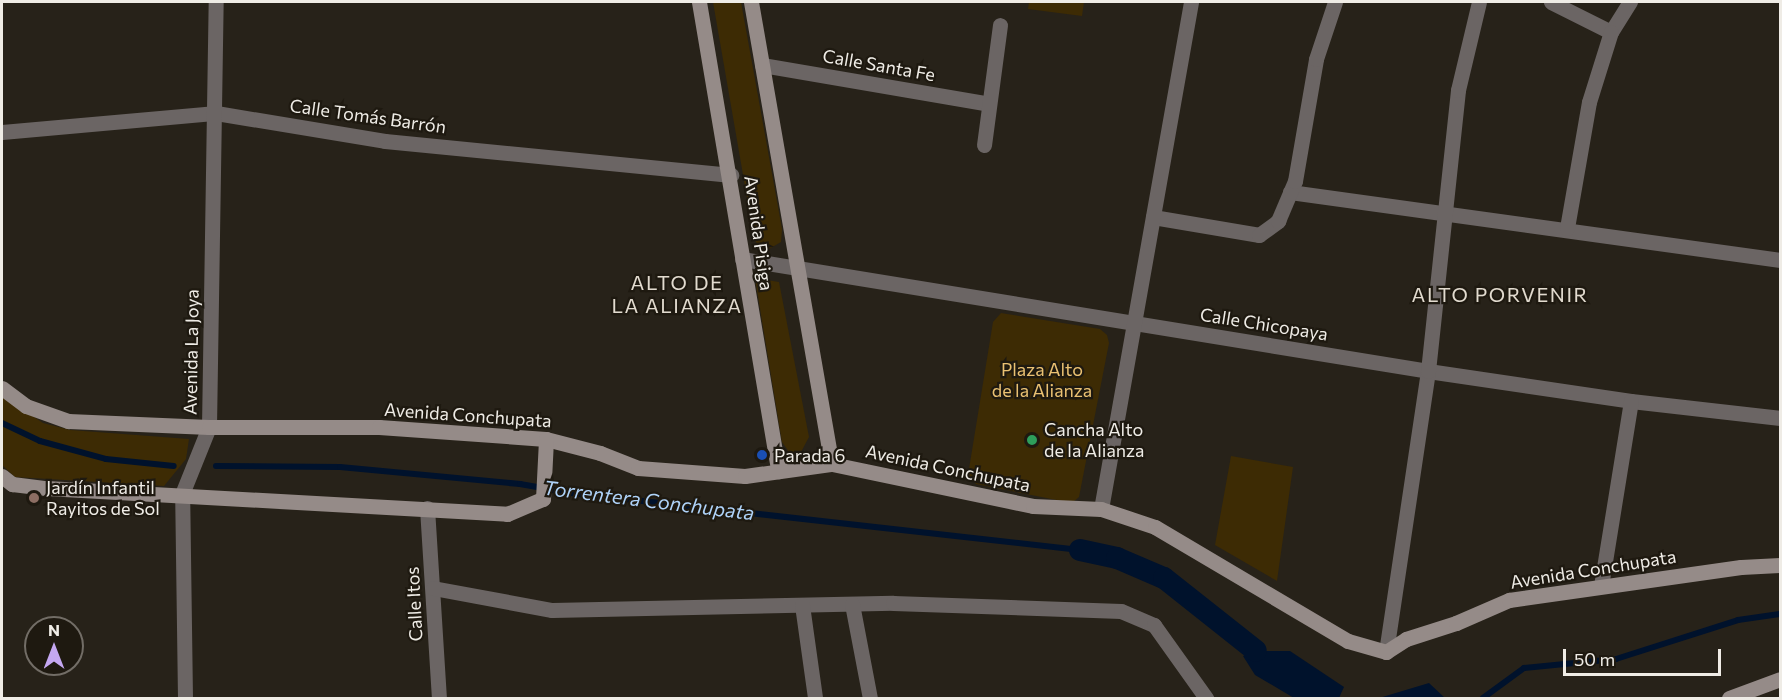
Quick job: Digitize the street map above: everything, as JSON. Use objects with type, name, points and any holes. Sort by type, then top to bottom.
[{"type":"street","name":"Avenida La Joya","points":[[185,699],[182,494],[209,427],[216,113],[216,2]]},
{"type":"street","name":"Avenida Pisiga","points":[[699,2],[730,175],[777,471]]},
{"type":"street","name":"Avenida Pisiga","points":[[751,2],[800,267],[832,465]]},
{"type":"street","points":[[1101,509],[1191,2]]},
{"type":"street","points":[[1153,218],[1259,235],[1278,221],[1290,192],[1316,59],[1335,2]]},
{"type":"street","points":[[1386,652],[1428,371],[1458,90],[1479,2]]},
{"type":"street","points":[[1551,2],[1611,32]]},
{"type":"street","points":[[1567,228],[1589,102],[1611,32],[1630,2]]},
{"type":"street","points":[[984,145],[1000,25]]},
{"type":"street","name":"Calle Santa Fe","points":[[762,65],[989,104]]},
{"type":"street","name":"Calle Tomás Barrón","points":[[2,132],[216,113],[385,141],[730,175]]},
{"type":"street","points":[[1290,192],[1567,228],[1780,260]]},
{"type":"street","name":"Calle Chicopaya","points":[[742,259],[1428,371],[1631,401],[1780,418]]},
{"type":"street","name":"Avenida Conchupata","points":[[2,387],[26,406],[68,421],[209,427],[379,428],[546,439],[600,453],[638,468],[745,476],[832,465],[1033,506],[1101,509],[1155,527],[1348,641],[1386,652],[1406,639],[1456,623],[1509,600],[1602,586],[1780,565]]},
{"type":"street","points":[[1602,586],[1631,401]]},
{"type":"street","points":[[2,476],[12,484],[46,488],[507,514],[543,500],[546,439]]},
{"type":"street","name":"Calle Itos","points":[[427,508],[434,588],[439,699]]},
{"type":"street","points":[[434,588],[552,610],[852,604],[1121,610],[1154,625],[1206,699]]},
{"type":"street","points":[[852,604],[870,699]]},
{"type":"street","points":[[802,605],[815,699]]},
{"type":"street","points":[[1729,699],[1780,679]]},
{"type":"green space","points":[[713,2],[741,2],[782,229],[781,242],[769,249],[757,244],[754,238]]},
{"type":"green space","points":[[1029,2],[1084,2],[1082,16],[1028,9]]},
{"type":"green space","points":[[755,278],[779,282],[809,437],[801,452],[789,452],[782,442]]},
{"type":"green space","name":"Plaza Alto de la Alianza","points":[[1001,313],[1100,329],[1107,335],[1109,343],[1079,497],[1072,503],[976,484],[968,475],[993,322]]},
{"type":"green space","points":[[2,395],[43,423],[70,430],[189,439],[186,459],[164,486],[15,477],[2,465]]},
{"type":"green space","points":[[1231,456],[1293,467],[1277,581],[1215,545]]},
{"type":"water","points":[[1256,651],[1290,651],[1344,687],[1339,698],[1294,698],[1255,675],[1243,656]]},
{"type":"water","points":[[1429,683],[1445,698],[1379,698]]},
{"type":"waterway","name":"Torrentera Conchupata","points":[[2,423],[40,441],[106,459],[174,466]]},
{"type":"waterway","name":"Torrentera Conchupata","points":[[216,466],[340,467],[520,484],[571,493],[1080,550]]},
{"type":"waterway","points":[[1080,550],[1117,558],[1164,578],[1256,651]]},
{"type":"waterway","points":[[1483,698],[1524,668],[1616,659],[1738,620],[1780,614]]},
{"type":"place","name":"Cancha Alto de la Alianza","points":[[1032,440]]},
{"type":"place","name":"Parada 6","points":[[762,455]]},
{"type":"place","name":"Jardín Infantil Rayitos de Sol","points":[[34,498]]},
{"type":"district","name":"ALTO DE LA ALIANZA","points":[[677,294]]},
{"type":"district","name":"ALTO PORVENIR","points":[[1500,294]]}]
